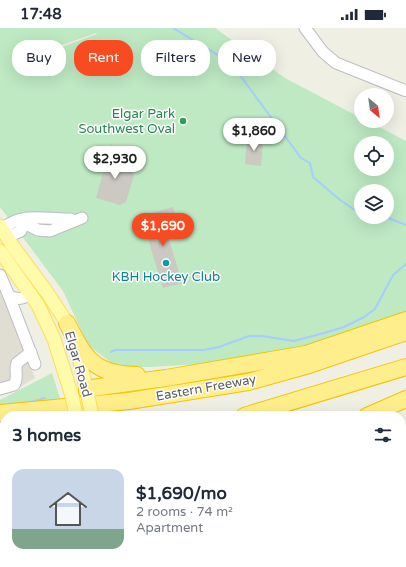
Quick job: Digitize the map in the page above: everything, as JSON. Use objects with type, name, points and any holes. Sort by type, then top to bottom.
[{"type":"highway","points":[[82,395],[92,388],[166,378],[306,354],[406,320]]},
{"type":"highway","points":[[67,323],[84,353],[95,364],[108,372],[124,375],[184,375]]},
{"type":"highway","name":"Eastern Freeway","points":[[23,411],[129,402],[248,382],[309,365],[406,332]]},
{"type":"highway","points":[[261,411],[406,367]]},
{"type":"highway","points":[[378,411],[406,399]]},
{"type":"main road","name":"Elgar Road","points":[[2,232],[46,291],[67,323],[78,353],[82,395],[78,411]]},
{"type":"main road","name":"Elgar Road","points":[[0,251],[31,294],[90,411]]},
{"type":"main road","name":"Elgar Road","points":[[19,255],[23,269],[33,286],[31,294]]},
{"type":"street","points":[[305,28],[323,52],[336,63],[406,91]]},
{"type":"street","points":[[23,217],[54,219],[82,218],[50,231],[43,231],[25,225],[22,226],[21,231],[2,232],[9,223],[23,217]]},
{"type":"street","points":[[0,275],[36,364]]},
{"type":"street","points":[[8,296],[22,299],[31,294]]},
{"type":"street","points":[[0,390],[14,385],[17,380],[17,363],[31,352]]},
{"type":"shaded area","points":[[0,290],[35,378],[10,393],[0,394]]},
{"type":"green space","points":[[0,28],[215,28],[232,40],[218,40],[218,76],[276,76],[276,72],[285,78],[354,114],[354,128],[381,128],[406,141],[406,320],[348,342],[246,361],[151,367],[117,367],[88,345],[63,291],[0,207]]},
{"type":"green space","points":[[52,373],[63,408],[0,411],[0,400]]},
{"type":"building","points":[[247,139],[263,141],[261,166],[245,164]]},
{"type":"building","points":[[111,144],[134,175],[126,202],[120,205],[96,198]]},
{"type":"building","name":"KBH Hockey Club","points":[[173,207],[177,221],[150,229],[157,242],[168,236],[182,283],[163,288],[141,216]]},
{"type":"waterway","points":[[173,28],[231,63],[301,158],[310,163],[313,177],[340,200],[354,209]]},
{"type":"waterway","points":[[394,220],[406,225]]},
{"type":"waterway","points":[[111,352],[115,350],[204,350],[219,347],[249,336],[262,336],[294,341],[324,333],[344,327],[364,317],[375,309],[393,275],[406,264]]},
{"type":"waterway","points":[[31,402],[45,398]]},
{"type":"place","name":"Elgar Park Southwest Oval","points":[[183,121]]},
{"type":"place","name":"KBH Hockey Club","points":[[166,263]]}]
